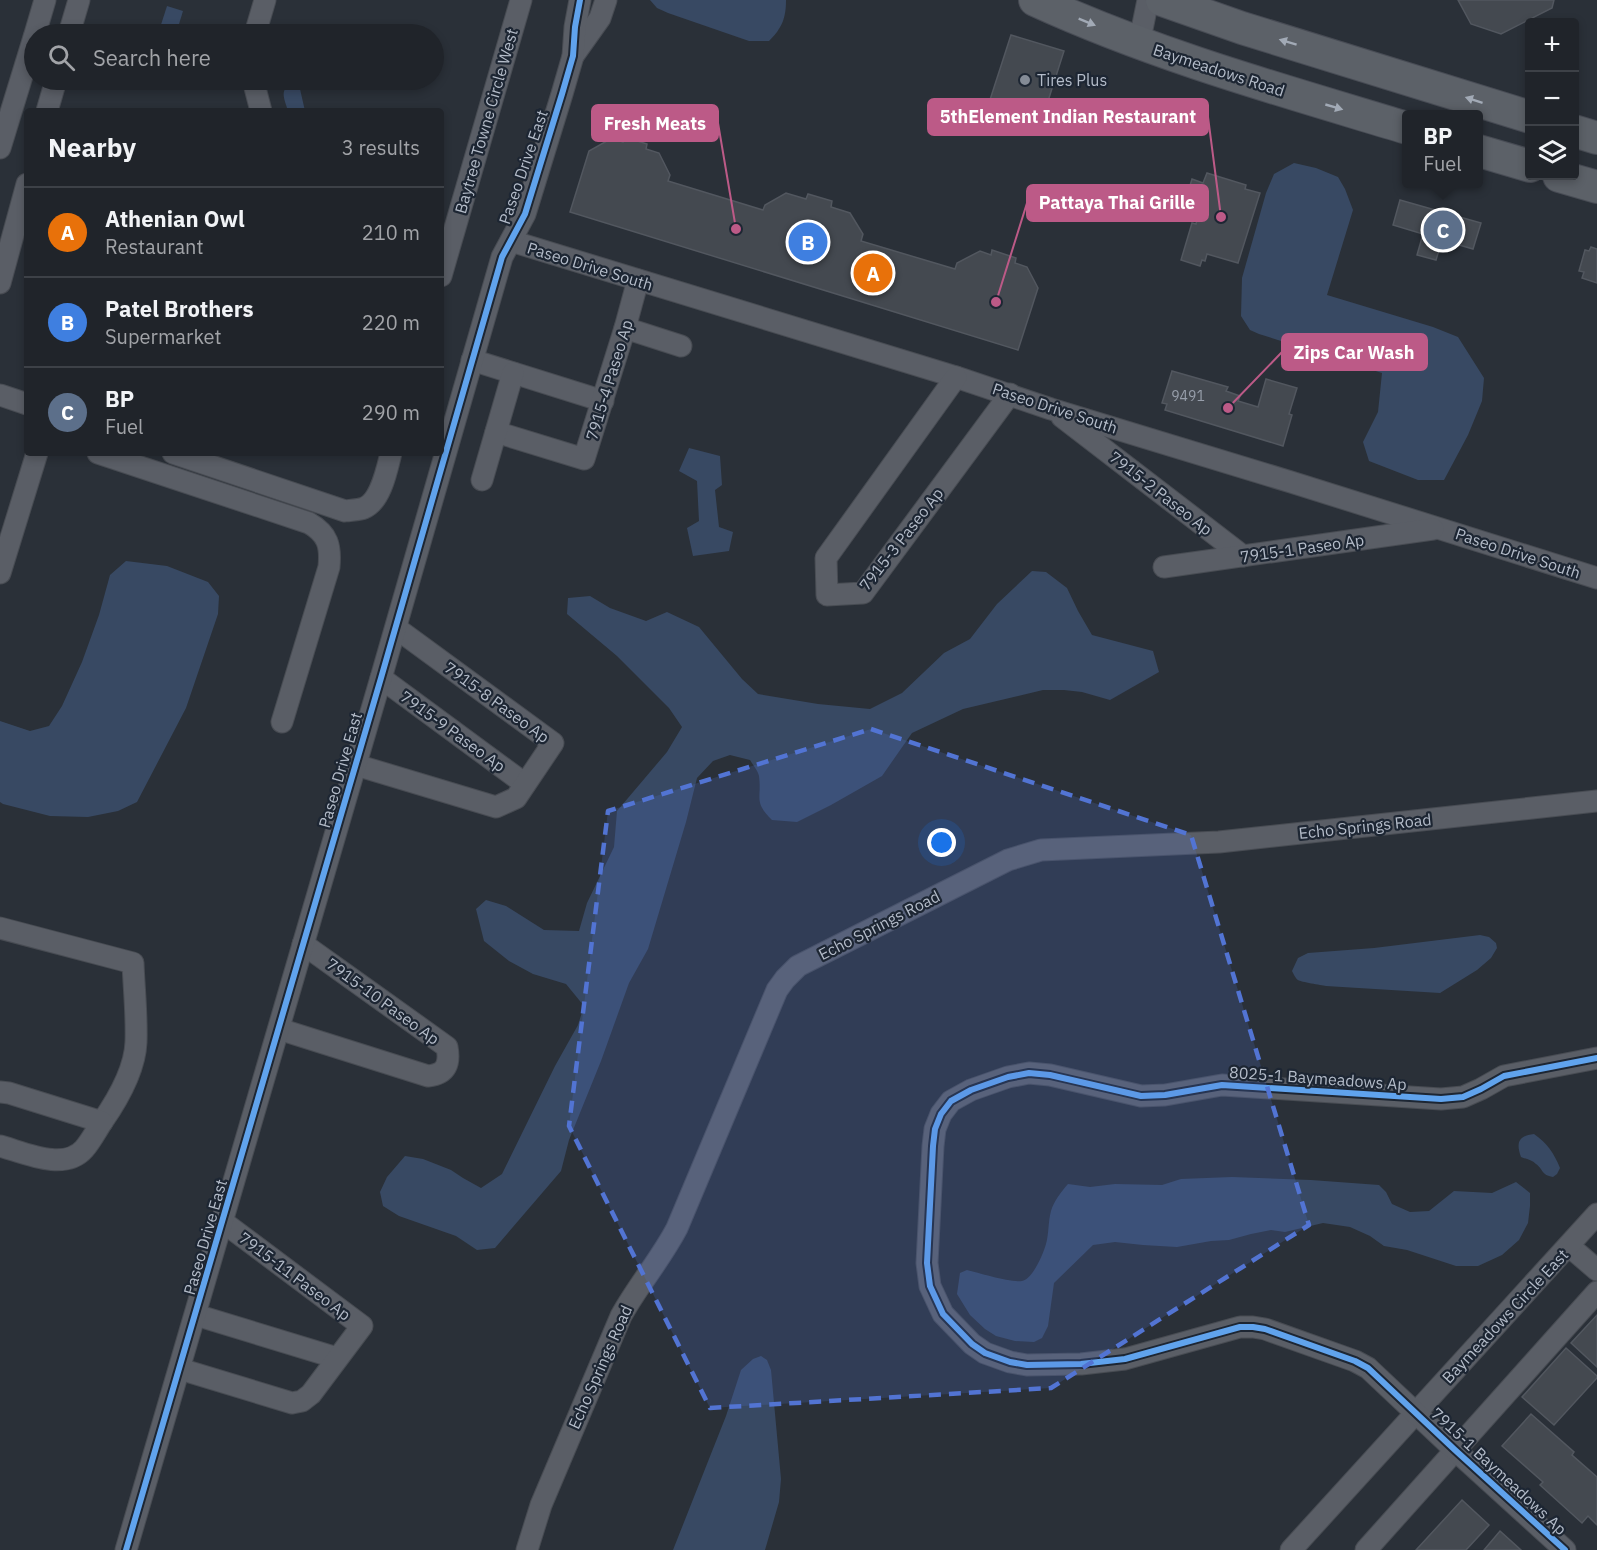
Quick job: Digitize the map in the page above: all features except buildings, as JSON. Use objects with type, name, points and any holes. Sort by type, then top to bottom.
[{"type":"main road","name":"Baymeadows Road","points":[[1035,0],[1139,44],[1402,127]]},
{"type":"main road","points":[[1162,0],[1242,28],[1525,115]]},
{"type":"main road","points":[[1579,132],[1597,138]]},
{"type":"main road","points":[[1483,152],[1525,165]]},
{"type":"main road","points":[[1573,180],[1597,187]]},
{"type":"street","points":[[38,24],[45,0]]},
{"type":"street","points":[[72,24],[79,0]]},
{"type":"street","points":[[258,24],[265,0]]},
{"type":"street","name":"Baytree Towne Circle West","points":[[444,266],[521,0]]},
{"type":"street","name":"Paseo Drive East","points":[[126,1550],[396,628],[502,257],[525,214],[573,56],[580,0]]},
{"type":"street","name":"Paseo Drive East","points":[[573,56],[600,18],[606,0]]},
{"type":"street","points":[[1139,44],[1148,0]]},
{"type":"street","points":[[0,148],[24,71]]},
{"type":"street","points":[[48,108],[53,90]]},
{"type":"street","points":[[256,90],[260,108]]},
{"type":"street","points":[[0,283],[24,195]]},
{"type":"street","name":"Paseo Drive South","points":[[511,242],[956,377],[1051,409],[1597,578]]},
{"type":"street","name":"7915-4 Paseo Ap","points":[[496,432],[584,459],[638,280]]},
{"type":"street","points":[[625,328],[681,346]]},
{"type":"street","points":[[472,360],[603,401]]},
{"type":"street","points":[[482,480],[513,373]]},
{"type":"street","name":"7915-3 Paseo Ap","points":[[956,377],[826,558],[827,595],[863,593],[1010,394]]},
{"type":"street","points":[[0,395],[24,403]]},
{"type":"street","name":"7915-2 Paseo Ap","points":[[1051,409],[1243,556]]},
{"type":"street","points":[[0,573],[36,456]]},
{"type":"street","points":[[107,456],[309,523],[319,529],[327,541],[330,554],[329,567],[282,722]]},
{"type":"street","points":[[181,456],[345,511],[364,508],[372,503],[383,483],[390,456]]},
{"type":"street","name":"7915-1 Paseo Ap","points":[[1164,567],[1439,528]]},
{"type":"street","name":"7915-8 Paseo Ap","points":[[356,765],[496,807],[516,798],[554,743],[396,628]]},
{"type":"street","name":"7915-9 Paseo Ap","points":[[381,678],[525,784]]},
{"type":"street","name":"Echo Springs Road","points":[[527,1550],[541,1505],[621,1316],[633,1294],[667,1248],[777,990],[785,978],[798,966],[1008,860],[1041,850],[1220,842],[1597,801]]},
{"type":"street","points":[[0,928],[133,963],[136,1043],[132,1063],[114,1105],[83,1151],[71,1158],[59,1160],[46,1159],[0,1146]]},
{"type":"street","name":"7915-10 Paseo Ap","points":[[279,1029],[428,1076],[438,1075],[445,1069],[449,1058],[447,1047],[303,944]]},
{"type":"street","name":"8025-1 Baymeadows Ap","points":[[1415,1413],[1368,1368],[1355,1361],[1265,1329],[1253,1327],[1240,1328],[1125,1359],[1027,1365],[985,1353],[972,1344],[943,1314],[930,1286],[927,1263],[933,1146],[935,1129],[941,1114],[951,1101],[971,1090],[1008,1077],[1029,1073],[1050,1075],[1141,1095],[1165,1095],[1222,1084],[1441,1100],[1463,1096],[1504,1076],[1597,1058]]},
{"type":"street","points":[[0,1092],[102,1122]]},
{"type":"street","name":"Baymeadows Circle East","points":[[1291,1550],[1596,1216]]},
{"type":"street","name":"7915-11 Paseo Ap","points":[[180,1369],[292,1403],[302,1401],[311,1394],[362,1326],[223,1222]]},
{"type":"street","points":[[1569,1246],[1597,1270]]},
{"type":"street","points":[[1366,1550],[1597,1292]]},
{"type":"street","points":[[196,1315],[337,1358]]},
{"type":"street","name":"7915-1 Baymeadows Ap","points":[[1415,1413],[1565,1550]]},
{"type":"highlighted area","points":[[871,729],[1191,835],[1309,1225],[1051,1388],[710,1408],[569,1126],[608,811]]},
{"type":"water","points":[[650,0],[786,0],[780,27],[769,41],[749,41],[668,13],[657,8]]},
{"type":"water","points":[[167,6],[183,11],[179,24],[161,24]]},
{"type":"water","points":[[300,90],[304,108],[287,108],[284,91]]},
{"type":"water","points":[[1294,163],[1316,168],[1338,177],[1353,210],[1327,295],[1433,327],[1458,337],[1484,378],[1482,401],[1468,435],[1444,480],[1418,480],[1369,461],[1363,442],[1378,412],[1382,373],[1259,334],[1250,330],[1241,316],[1242,278],[1266,193],[1274,174]]},
{"type":"water","points":[[689,448],[720,456],[722,485],[715,490],[719,527],[733,532],[729,551],[693,556],[687,528],[699,521],[697,481],[679,471]]},
{"type":"water","points":[[126,561],[167,566],[208,582],[219,596],[218,614],[186,708],[137,802],[118,811],[88,817],[50,816],[3,804],[0,802],[0,721],[30,731],[49,726],[62,706],[82,662],[110,575]]},
{"type":"water","points":[[1032,571],[1046,572],[1067,588],[1092,635],[1153,651],[1159,672],[1110,700],[1082,692],[1043,690],[963,709],[912,733],[882,776],[797,822],[772,820],[766,814],[760,804],[758,774],[750,760],[730,755],[713,761],[697,778],[648,949],[629,983],[569,1140],[561,1171],[495,1248],[477,1250],[456,1236],[399,1216],[383,1206],[380,1192],[387,1177],[405,1156],[423,1159],[451,1170],[481,1188],[502,1174],[555,1066],[578,1025],[584,1006],[566,984],[533,974],[509,961],[484,941],[476,909],[486,900],[506,906],[544,930],[579,931],[587,903],[614,847],[617,811],[667,752],[682,727],[669,708],[617,656],[567,614],[568,598],[590,596],[610,608],[646,621],[667,612],[699,627],[742,679],[758,694],[818,704],[870,709],[902,693],[944,653],[970,639],[997,604]]},
{"type":"water","points":[[1480,935],[1489,937],[1496,943],[1497,948],[1491,958],[1477,970],[1440,993],[1326,986],[1298,980],[1292,971],[1298,958],[1308,953],[1374,948]]},
{"type":"water","points":[[1534,1134],[1553,1153],[1558,1163],[1560,1168],[1553,1177],[1544,1174],[1539,1166],[1521,1157],[1520,1141],[1525,1136]]},
{"type":"water","points":[[1232,1177],[1379,1185],[1386,1192],[1392,1204],[1410,1212],[1429,1211],[1454,1191],[1492,1193],[1516,1182],[1530,1193],[1528,1223],[1519,1240],[1502,1255],[1478,1266],[1456,1266],[1407,1250],[1384,1246],[1370,1236],[1350,1227],[1323,1223],[1285,1232],[1271,1230],[1229,1240],[1177,1247],[1115,1242],[1093,1245],[1054,1283],[1048,1326],[1042,1338],[1034,1342],[1015,1341],[996,1336],[970,1315],[957,1294],[960,1273],[967,1270],[1017,1281],[1030,1276],[1043,1254],[1052,1207],[1068,1184],[1090,1187],[1115,1184],[1162,1185],[1181,1179]]},
{"type":"water","points":[[761,1356],[767,1360],[771,1370],[781,1479],[779,1502],[765,1550],[673,1550],[726,1416],[741,1370],[753,1359]]},
{"type":"cycle path","points":[[126,1550],[502,257],[525,214],[562,94],[573,56],[580,0]]},
{"type":"cycle path","points":[[1565,1550],[1368,1368],[1355,1361],[1265,1329],[1240,1327],[1125,1359],[1081,1364],[1027,1365],[985,1353],[972,1344],[943,1314],[930,1286],[927,1263],[933,1146],[935,1129],[941,1114],[951,1101],[971,1090],[1008,1077],[1029,1073],[1050,1075],[1141,1096],[1165,1095],[1222,1085],[1441,1099],[1463,1097],[1504,1076],[1597,1058]]},
{"type":"place","name":"Tires Plus","points":[[1025,80]]},
{"type":"place","name":"5thElement Indian Restaurant","points":[[1221,217]]},
{"type":"place","name":"Fresh Meats","points":[[736,229]]},
{"type":"place","name":"BP","points":[[1443,230]]},
{"type":"place","name":"Patel Brothers","points":[[808,242]]},
{"type":"place","name":"Athenian Owl","points":[[873,273]]},
{"type":"place","name":"Pattaya Thai Grille","points":[[996,302]]},
{"type":"place","name":"Zips Car Wash","points":[[1228,408]]}]
